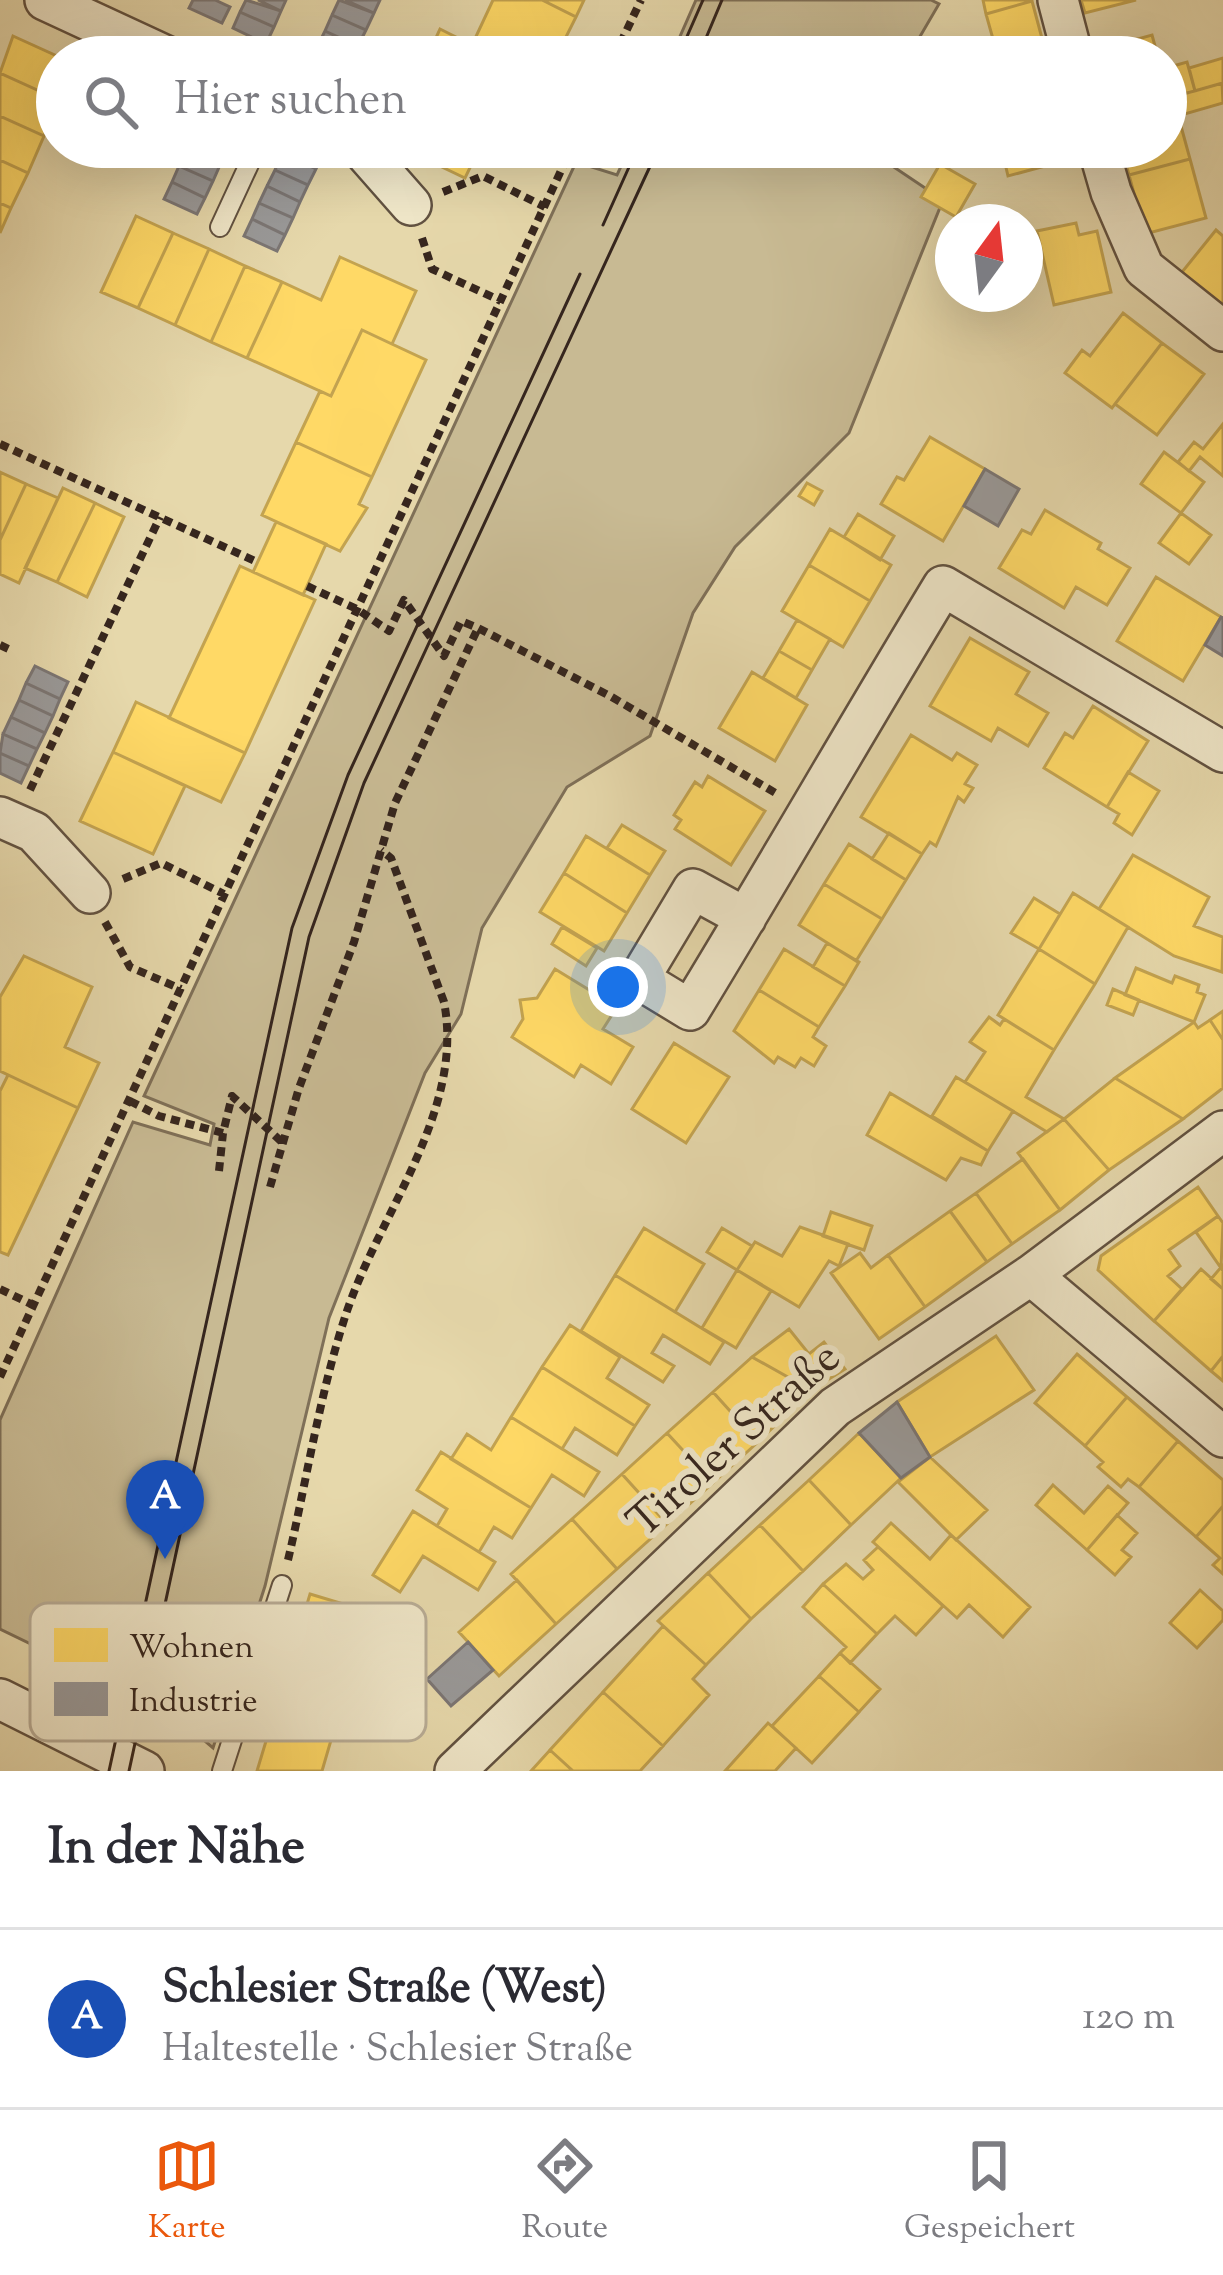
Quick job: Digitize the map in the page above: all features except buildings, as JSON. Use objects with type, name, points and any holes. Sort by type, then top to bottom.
[{"type":"street","points":[[45,0],[123,36]]},
{"type":"street","points":[[1058,0],[1067,36]]},
{"type":"street","points":[[378,168],[411,205]]},
{"type":"street","points":[[1105,168],[1144,268],[1223,331]]},
{"type":"street","points":[[746,918],[943,586],[1223,752]]},
{"type":"street","points":[[7,820],[34,832],[90,893]]},
{"type":"street","name":"Tiroler Straße","points":[[455,1771],[836,1407],[1031,1275],[1223,1131]]},
{"type":"street","points":[[1031,1275],[1223,1437]]},
{"type":"street","points":[[0,1699],[30,1714]]},
{"type":"street","points":[[85,1741],[145,1771]]},
{"type":"lane","points":[[220,227],[247,168]]},
{"type":"lane","points":[[276,1603],[282,1585]]},
{"type":"lane","points":[[222,1771],[232,1741]]},
{"type":"path","points":[[624,36],[641,0]]},
{"type":"path","points":[[0,1377],[564,168]]},
{"type":"path","points":[[501,301],[432,268],[411,205],[483,176],[544,207]]},
{"type":"path","points":[[0,444],[257,562]]},
{"type":"path","points":[[7,820],[160,518]]},
{"type":"path","points":[[307,586],[357,609],[389,631],[404,600],[444,656],[461,621],[478,628],[610,696],[806,811]]},
{"type":"path","points":[[270,1186],[402,786],[478,628]]},
{"type":"path","points":[[0,645],[13,651]]},
{"type":"path","points":[[282,1585],[346,1312],[429,1122],[442,1076],[448,1024],[444,1002],[391,858],[381,850]]},
{"type":"path","points":[[181,989],[130,967],[90,893],[161,863],[224,895]]},
{"type":"path","points":[[219,1172],[232,1096],[284,1144]]},
{"type":"path","points":[[130,1100],[159,1116],[223,1133]]},
{"type":"path","points":[[0,1289],[33,1305]]},
{"type":"shaded area","points":[[696,0],[931,0],[939,4],[920,36],[680,36]]},
{"type":"shaded area","points":[[573,168],[617,175],[620,168],[895,168],[943,200],[935,204],[935,220],[849,433],[735,547],[693,613],[650,736],[567,787],[482,928],[461,1014],[425,1073],[329,1318],[260,1603],[30,1603],[30,1644],[0,1629],[0,1420],[133,1122],[210,1145],[214,1124],[144,1096]]},
{"type":"tram line","points":[[687,36],[703,0]]},
{"type":"tram line","points":[[707,36],[722,0]]},
{"type":"tram line","points":[[603,225],[629,168]]},
{"type":"tram line","points":[[165,1603],[309,937],[364,783],[649,168]]},
{"type":"tram line","points":[[145,1603],[292,928],[348,775],[580,274]]},
{"type":"tram line","points":[[109,1771],[116,1741]]},
{"type":"tram line","points":[[129,1771],[135,1741]]},
{"type":"place","name":"Schlesier Straße (West)","points":[[165,1559]]}]
